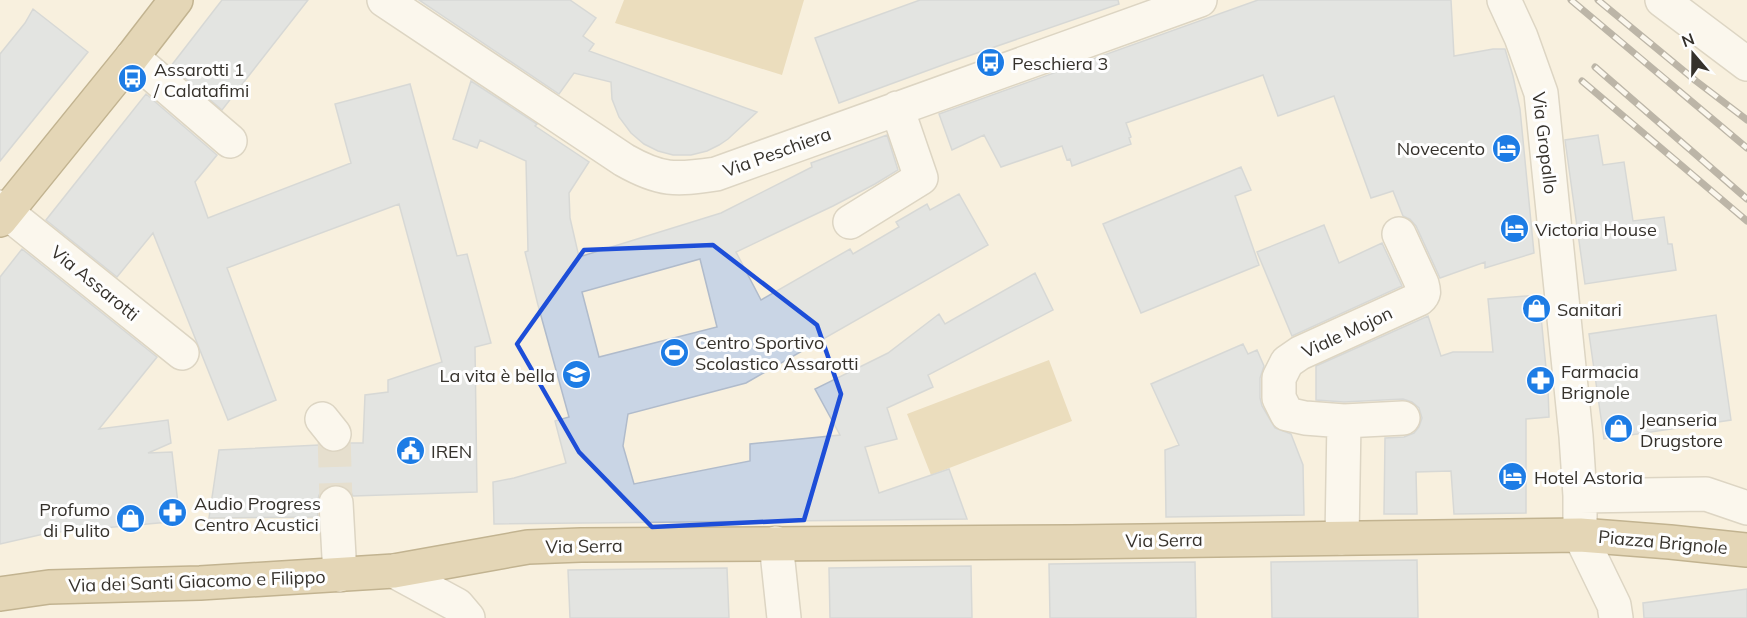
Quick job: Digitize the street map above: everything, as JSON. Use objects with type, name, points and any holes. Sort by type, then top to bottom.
[{"type":"main road","name":"Via Assarotti","points":[[2,216],[176,0]]},
{"type":"main road","name":"Via Serra","points":[[394,572],[528,548],[581,545],[1059,542],[1566,535]]},
{"type":"main road","name":"Piazza Brignole","points":[[1566,535],[1747,550]]},
{"type":"main road","name":"Via dei Santi Giacomo e Filippo","points":[[0,594],[49,587],[200,583],[394,572]]},
{"type":"street","name":"Via Peschiera","points":[[384,0],[624,160],[644,172],[666,178],[691,178],[716,174],[1200,0]]},
{"type":"street","name":"Via Gropallo","points":[[1504,0],[1521,37],[1541,93],[1576,436]]},
{"type":"street","points":[[1662,0],[1747,64]]},
{"type":"street","points":[[132,57],[230,141]]},
{"type":"street","points":[[850,222],[921,178],[897,108]]},
{"type":"street","name":"Via Assarotti","points":[[2,216],[182,353]]},
{"type":"street","name":"Viale Mojon","points":[[1331,420],[1287,414],[1279,398],[1280,378],[1287,362],[1300,353],[1424,295],[1422,284],[1399,234]]},
{"type":"street","points":[[1342,538],[1331,420],[1403,418]]},
{"type":"street","name":"Piazza Brignole","points":[[1566,535],[1580,496],[1576,436]]},
{"type":"street","name":"Piazza Brignole","points":[[1580,496],[1706,494],[1747,508]]},
{"type":"street","name":"Piazza Brignole","points":[[1566,535],[1649,495]]},
{"type":"street","points":[[336,503],[340,575]]},
{"type":"street","points":[[1566,535],[1614,605],[1616,618]]},
{"type":"street","points":[[776,543],[784,618]]},
{"type":"street","points":[[394,572],[457,605],[468,618]]},
{"type":"highlighted area","points":[[713,245],[817,325],[841,394],[804,520],[652,527],[579,452],[517,344],[584,250]]},
{"type":"shaded area","points":[[624,0],[804,0],[782,75],[615,23]]},
{"type":"shaded area","points":[[1049,360],[1072,421],[931,475],[907,414]]},
{"type":"building","points":[[222,0],[308,0],[222,110],[171,66]]},
{"type":"building","points":[[419,0],[570,0],[596,18],[583,36],[594,44],[589,51],[757,112],[728,139],[707,151],[691,155],[673,155],[658,151],[644,144],[631,133],[619,117],[612,99],[611,82],[574,73],[559,94]]},
{"type":"building","points":[[920,0],[1118,0],[1119,4],[839,103],[815,38]]},
{"type":"building","points":[[1258,0],[1451,0],[1454,56],[1505,49],[1520,109],[1534,253],[1485,268],[1485,262],[1440,278],[1416,226],[1410,219],[1403,216],[1393,191],[1371,198],[1334,96],[1278,116],[1263,75],[1126,123],[1131,144],[1072,166],[1062,146],[1001,167],[984,135],[952,150],[939,114]]},
{"type":"building","points":[[33,9],[88,52],[0,161],[0,54],[25,23]]},
{"type":"building","points":[[471,81],[537,124],[535,126],[589,162],[569,193],[570,218],[579,257],[721,213],[812,167],[811,163],[887,135],[898,170],[833,206],[736,252],[761,300],[850,249],[853,254],[899,227],[896,222],[927,204],[930,210],[959,194],[988,245],[746,383],[628,414],[623,446],[634,484],[750,461],[750,444],[840,435],[815,389],[888,353],[939,314],[945,324],[1035,273],[1053,310],[928,375],[933,387],[887,408],[897,439],[865,447],[879,493],[949,469],[967,519],[494,524],[493,482],[566,463],[555,421],[569,417],[525,252],[528,251],[526,161],[480,140],[477,148],[453,139]],"holes":[[[700,259],[717,327],[599,357],[582,292]]]},
{"type":"building","points":[[410,84],[457,256],[467,254],[491,343],[475,347],[477,492],[353,496],[345,487],[334,484],[325,488],[319,495],[318,517],[209,518],[219,450],[319,445],[327,451],[336,453],[345,449],[350,443],[363,443],[365,395],[388,392],[388,380],[442,362],[399,204],[227,268],[276,400],[228,420],[153,233],[117,277],[46,220],[146,94],[217,155],[195,182],[208,218],[351,163],[335,104]]},
{"type":"building","points":[[1598,135],[1603,165],[1624,162],[1633,221],[1664,217],[1668,244],[1672,244],[1676,270],[1585,284],[1565,140]]},
{"type":"building","points":[[1241,167],[1251,190],[1235,196],[1259,265],[1141,313],[1103,224]]},
{"type":"building","points":[[1324,225],[1339,263],[1382,243],[1402,286],[1292,336],[1257,252]]},
{"type":"building","points":[[22,249],[157,357],[99,429],[168,420],[171,443],[148,453],[172,452],[180,521],[48,533],[0,544],[0,277]]},
{"type":"building","points":[[1539,295],[1549,417],[1526,419],[1526,513],[1454,514],[1451,471],[1416,472],[1417,514],[1384,514],[1385,438],[1404,437],[1414,433],[1422,418],[1419,408],[1403,399],[1344,402],[1316,400],[1316,366],[1428,316],[1441,356],[1453,352],[1493,352],[1488,299]]},
{"type":"building","points":[[1716,315],[1731,420],[1604,439],[1589,334]]},
{"type":"building","points":[[1243,344],[1248,354],[1257,350],[1264,366],[1260,378],[1262,406],[1275,428],[1291,434],[1303,465],[1304,515],[1166,517],[1165,450],[1179,445],[1151,384]]},
{"type":"building","points":[[1417,560],[1418,618],[1272,618],[1271,562]]},
{"type":"building","points":[[1195,562],[1196,618],[1050,618],[1049,564]]},
{"type":"building","points":[[971,566],[972,618],[830,618],[829,568]]},
{"type":"building","points":[[727,568],[729,618],[570,618],[568,570]]},
{"type":"building","points":[[1747,589],[1747,618],[1644,618],[1643,603]]},
{"type":"tunnel","points":[[334,434],[336,503]]},
{"type":"railway","points":[[1571,0],[1747,148]]},
{"type":"railway","points":[[1598,0],[1747,120]]},
{"type":"railway","points":[[1595,67],[1747,199]]},
{"type":"railway","points":[[1582,81],[1747,221]]},
{"type":"place","name":"Peschiera 3","points":[[991,63]]},
{"type":"place","name":"Assarotti 1 / Calatafimi","points":[[133,79]]},
{"type":"place","name":"Novecento","points":[[1506,148]]},
{"type":"place","name":"Victoria House","points":[[1514,229]]},
{"type":"place","name":"Sanitari","points":[[1536,309]]},
{"type":"place","name":"Centro Sportivo Scolastico Assarotti","points":[[674,352]]},
{"type":"place","name":"La vita è bella","points":[[576,375]]},
{"type":"place","name":"Farmacia Brignole","points":[[1540,381]]},
{"type":"place","name":"Jeanseria Drugstore","points":[[1619,429]]},
{"type":"place","name":"IREN","points":[[410,451]]},
{"type":"place","name":"Hotel Astoria","points":[[1513,477]]},
{"type":"place","name":"Audio Progress Centro Acustici","points":[[173,513]]},
{"type":"place","name":"Profumo di Pulito","points":[[131,519]]}]
